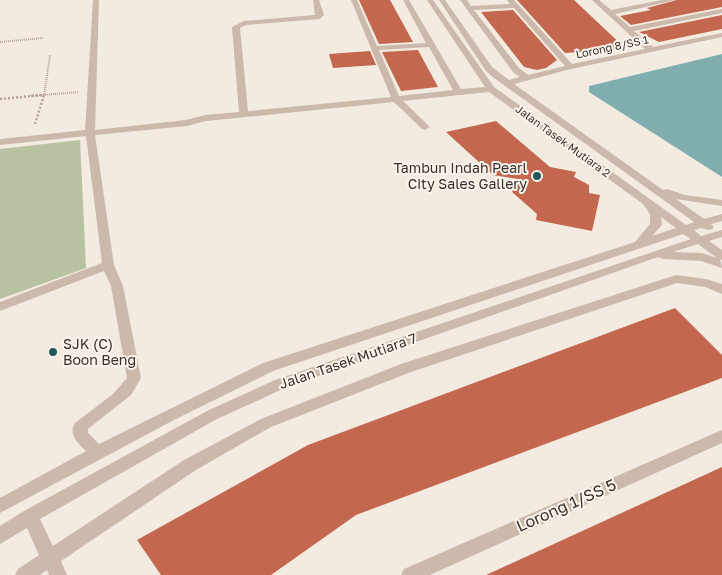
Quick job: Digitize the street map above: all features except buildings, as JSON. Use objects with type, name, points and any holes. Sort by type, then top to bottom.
[{"type":"street","points":[[96,0],[90,133],[108,265],[117,286],[134,378],[132,385],[125,392],[80,428],[81,436],[97,452]]},
{"type":"street","points":[[244,114],[236,26],[244,23],[317,17],[320,15],[316,0]]},
{"type":"street","points":[[354,0],[396,98],[425,127]]},
{"type":"street","points":[[406,0],[458,92]]},
{"type":"street","name":"Jalan Tasek Mutiara 2","points":[[430,0],[491,89],[722,256]]},
{"type":"street","name":"Jalan Tasek Mutiara 2","points":[[442,0],[490,69],[652,188],[721,235]]},
{"type":"street","points":[[463,0],[516,70],[526,78]]},
{"type":"street","points":[[594,0],[651,50]]},
{"type":"street","points":[[609,12],[672,0]]},
{"type":"street","points":[[470,8],[513,3],[570,67]]},
{"type":"street","points":[[628,30],[722,11]]},
{"type":"street","name":"Lorong 8/SS 1","points":[[508,83],[570,67],[722,35]]},
{"type":"street","points":[[376,48],[432,45]]},
{"type":"street","points":[[0,142],[187,123],[205,118],[491,89]]},
{"type":"street","points":[[652,188],[683,198],[722,204]]},
{"type":"street","points":[[638,195],[656,212],[656,225],[640,243]]},
{"type":"street","name":"Jalan Tasek Mutiara 7","points":[[0,506],[97,452],[200,399],[268,367],[640,243],[722,218]]},
{"type":"street","name":"Jalan Tasek Mutiara 7","points":[[0,536],[30,516],[212,415],[280,384],[654,254],[721,235]]},
{"type":"street","points":[[654,254],[702,257],[722,264]]},
{"type":"street","points":[[0,307],[108,265]]},
{"type":"street","name":"Jalan Tasek Mutiara 7","points":[[24,575],[190,465],[266,423],[332,396],[406,368],[676,279],[697,281],[722,290]]},
{"type":"street","name":"Lorong 1/SS 5","points":[[410,575],[722,436]]},
{"type":"street","points":[[30,516],[58,575]]},
{"type":"path","points":[[0,42],[43,38]]},
{"type":"path","points":[[36,124],[44,95],[50,54]]},
{"type":"path","points":[[0,99],[92,91]]},
{"type":"green space","points":[[80,140],[86,268],[0,299],[0,149]]},
{"type":"water","points":[[722,54],[722,177],[589,92],[589,86]]},
{"type":"place","name":"Tambun Indah Pearl City Sales Gallery","points":[[537,176]]},
{"type":"place","name":"SJK (C) Boon Beng","points":[[53,352]]}]
